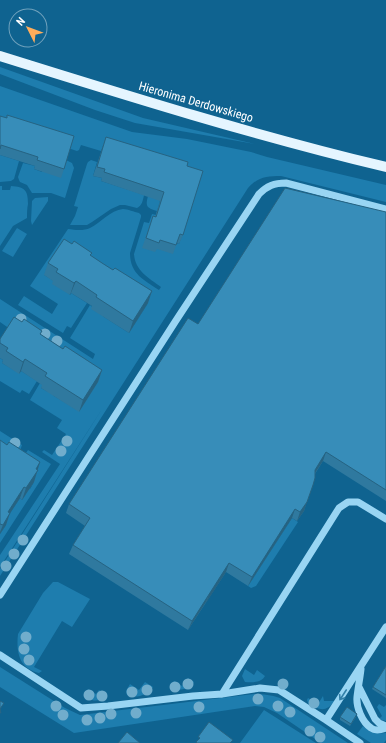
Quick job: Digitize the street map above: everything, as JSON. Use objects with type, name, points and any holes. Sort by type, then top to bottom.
[{"type":"main road","name":"Hieronima Derdowskiego","points":[[0,56],[105,89],[269,137],[386,166]]},
{"type":"lane","points":[[0,595],[259,194],[276,183],[286,183],[386,209]]},
{"type":"lane","points":[[222,694],[339,508],[348,502],[358,502],[386,519]]},
{"type":"lane","points":[[326,720],[386,627]]},
{"type":"lane","points":[[0,655],[81,708],[222,694],[260,688],[279,690],[360,743]]},
{"type":"lane","points":[[361,667],[357,697],[359,712],[371,728],[378,730],[386,727]]},
{"type":"shaded area","points":[[0,67],[143,118],[255,144],[135,123],[95,110],[0,74]]},
{"type":"shaded area","points":[[0,86],[132,132],[187,139],[251,152],[386,185],[386,202],[281,176],[271,176],[255,181],[248,188],[0,576],[0,569],[104,406],[0,567],[0,555],[60,464],[42,452],[44,450],[52,455],[66,434],[57,428],[62,420],[30,400],[40,383],[43,385],[41,388],[48,392],[50,390],[54,396],[79,411],[10,329],[0,322],[0,299],[93,359],[95,354],[70,338],[90,305],[104,317],[129,333],[148,303],[44,275],[54,281],[70,295],[71,293],[87,303],[71,328],[67,326],[63,333],[18,305],[24,296],[52,314],[58,304],[30,286],[68,229],[88,229],[118,210],[125,209],[139,213],[141,217],[130,253],[132,266],[139,276],[159,290],[161,287],[143,274],[135,260],[134,254],[144,222],[149,223],[152,214],[156,215],[152,226],[156,249],[176,243],[179,244],[188,218],[103,146],[101,151],[81,145],[77,151],[0,126]]},
{"type":"shaded area","points":[[0,155],[19,161],[14,179],[11,181],[0,182]]},
{"type":"shaded area","points":[[66,160],[72,163],[74,168],[65,198],[51,193],[32,193],[27,185],[19,180],[18,177],[23,163],[35,166],[34,169],[42,172],[43,169]]},
{"type":"shaded area","points":[[91,160],[97,162],[93,176],[102,178],[101,181],[144,195],[143,201],[137,208],[120,205],[111,209],[87,225],[70,225],[78,207],[74,206],[87,164]]},
{"type":"shaded area","points":[[0,186],[2,186],[2,190],[10,190],[11,186],[23,188],[27,195],[28,204],[27,218],[13,226],[0,246]]},
{"type":"shaded area","points":[[162,194],[157,211],[151,209],[147,205],[148,196]]},
{"type":"shaded area","points":[[48,197],[48,201],[32,225],[32,201],[35,198]]},
{"type":"shaded area","points":[[17,228],[27,234],[13,257],[2,251]]},
{"type":"shaded area","points":[[0,358],[3,360],[2,363],[19,373],[21,371],[37,381],[29,394],[22,390],[20,393],[0,381]]},
{"type":"shaded area","points":[[0,431],[22,445],[20,451],[0,455]]},
{"type":"shaded area","points":[[28,450],[51,464],[0,543],[0,534],[6,525],[3,524],[20,498],[22,500],[26,494],[26,487],[30,489],[34,482],[19,463]]},
{"type":"shaded area","points":[[292,518],[298,522],[256,586],[251,588],[248,586]]},
{"type":"shaded area","points":[[53,582],[58,582],[90,599],[72,627],[62,621],[34,667],[42,671],[39,673],[27,668],[20,659],[18,653],[18,634],[43,593]]},
{"type":"shaded area","points":[[0,667],[65,708],[80,715],[254,694],[270,695],[280,698],[348,743],[321,743],[277,713],[264,707],[255,706],[74,733],[0,687]]},
{"type":"shaded area","points":[[245,669],[254,675],[257,670],[265,676],[262,680],[257,682],[245,682],[242,676]]},
{"type":"shaded area","points":[[188,678],[194,682],[190,688],[172,691],[170,689],[174,681],[182,686]]},
{"type":"shaded area","points":[[145,682],[153,687],[151,690],[145,694],[134,697],[127,695],[126,691],[130,684],[139,690]]},
{"type":"shaded area","points":[[88,689],[96,694],[99,690],[107,695],[102,699],[92,700],[85,694]]},
{"type":"shaded area","points":[[323,696],[324,701],[335,701],[325,709],[319,709],[308,703],[308,698],[318,704]]},
{"type":"shaded area","points":[[379,704],[384,707],[386,705],[386,721],[379,719],[382,716],[377,707]]},
{"type":"shaded area","points":[[264,710],[316,743],[240,743]]},
{"type":"shaded area","points":[[363,726],[374,732],[386,733],[386,740],[384,743],[371,743],[357,734]]},
{"type":"building","points":[[7,115],[74,136],[64,169],[37,160],[38,157],[1,145],[0,149],[0,116],[7,118]]},
{"type":"building","points":[[106,137],[188,162],[187,166],[203,171],[183,235],[180,234],[176,245],[160,240],[159,243],[146,238],[153,216],[156,217],[164,192],[104,172],[105,169],[97,167]]},
{"type":"building","points":[[285,188],[386,212],[386,490],[326,452],[315,470],[315,478],[307,502],[300,512],[295,509],[252,577],[229,563],[192,621],[73,545],[90,518],[69,504],[188,318],[198,324]]},
{"type":"building","points":[[64,239],[72,244],[74,241],[92,253],[90,255],[102,263],[113,270],[115,268],[152,291],[133,321],[96,297],[97,295],[76,281],[74,283],[56,272],[58,269],[48,263]]},
{"type":"building","points":[[14,317],[22,322],[24,319],[42,331],[40,334],[63,349],[65,346],[102,370],[83,400],[45,376],[47,373],[25,359],[23,362],[6,351],[8,348],[0,343],[0,339]]},
{"type":"building","points":[[0,440],[7,445],[9,442],[40,462],[36,469],[38,470],[26,488],[24,487],[8,512],[10,513],[3,525],[0,524]]},
{"type":"building","points":[[386,666],[386,695],[373,687]]},
{"type":"building","points":[[0,701],[4,703],[0,709]]},
{"type":"building","points":[[347,707],[357,714],[351,724],[340,717]]},
{"type":"building","points":[[209,722],[233,740],[230,743],[197,743],[196,742],[200,738],[198,737]]},
{"type":"building","points":[[127,732],[140,743],[118,743]]}]
